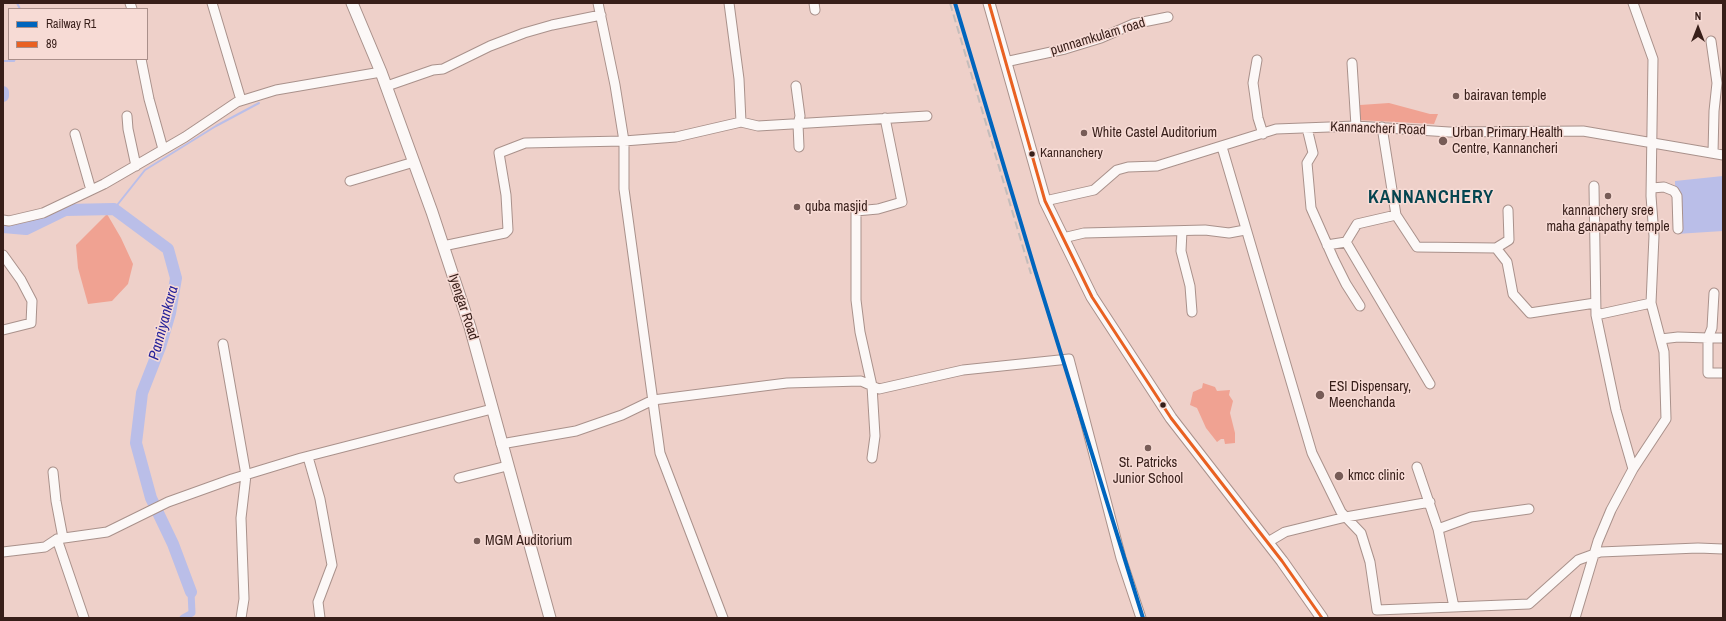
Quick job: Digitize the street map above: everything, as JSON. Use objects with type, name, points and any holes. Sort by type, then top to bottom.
[{"type":"main road","name":"Iyengar Road","points":[[352,3],[387,86],[470,327],[550,618]]},
{"type":"main road","points":[[989,3],[1045,201],[1092,297],[1171,418],[1268,542],[1322,618]]},
{"type":"street","points":[[212,3],[241,100]]},
{"type":"street","points":[[598,3],[615,86],[624,141],[624,189],[660,453],[723,618]]},
{"type":"street","points":[[730,3],[739,79],[741,122]]},
{"type":"street","points":[[1575,618],[1595,554],[1611,510],[1633,469],[1666,419],[1664,352],[1651,303],[1654,236],[1652,188],[1653,59],[1633,3]]},
{"type":"street","points":[[387,86],[433,70],[443,69],[490,46],[524,33],[552,25],[600,15]]},
{"type":"street","name":"punnamkulam road","points":[[1005,62],[1065,49],[1101,38],[1133,24],[1168,17]]},
{"type":"street","points":[[1711,41],[1718,83],[1714,111],[1713,153]]},
{"type":"street","points":[[141,60],[148,99],[163,150]]},
{"type":"street","points":[[1257,60],[1253,83],[1258,118],[1264,134]]},
{"type":"street","points":[[1352,63],[1356,126]]},
{"type":"street","points":[[3,220],[9,221],[43,213],[91,190],[163,150],[241,100],[276,90],[381,72]]},
{"type":"street","points":[[796,86],[800,116],[798,124],[799,147]]},
{"type":"street","points":[[127,116],[128,129],[136,166]]},
{"type":"street","points":[[443,246],[505,233],[508,230],[506,195],[499,154],[525,143],[624,141],[676,137],[741,122],[758,126],[927,116]]},
{"type":"street","points":[[872,458],[875,436],[872,386],[860,332],[856,300],[856,211],[878,209],[902,202],[885,118]]},
{"type":"street","name":"Kannancheri Road","points":[[1045,201],[1094,190],[1116,170],[1128,167],[1157,166],[1264,134],[1276,129],[1356,126],[1449,132],[1583,131],[1723,154]]},
{"type":"street","points":[[1307,128],[1313,153],[1307,163],[1310,208],[1346,284],[1360,306]]},
{"type":"street","points":[[1382,128],[1396,215],[1417,247],[1496,248],[1509,240],[1508,210]]},
{"type":"street","points":[[75,134],[91,190]]},
{"type":"street","points":[[1222,147],[1245,230],[1312,453],[1341,512],[1361,534],[1370,562],[1377,610],[1386,614],[1454,607],[1529,604],[1578,560],[1600,552],[1698,548],[1723,549]]},
{"type":"street","points":[[350,181],[414,162]]},
{"type":"street","points":[[1594,186],[1596,315],[1616,410],[1633,469]]},
{"type":"street","points":[[1652,188],[1664,187],[1674,191],[1677,196],[1678,229]]},
{"type":"street","points":[[1327,245],[1346,242],[1357,224],[1396,215]]},
{"type":"street","points":[[1063,238],[1084,233],[1205,230],[1229,233],[1245,230]]},
{"type":"street","points":[[1182,231],[1181,251],[1190,286],[1192,312]]},
{"type":"street","points":[[1346,242],[1430,384]]},
{"type":"street","points":[[1496,248],[1507,262],[1513,294],[1530,313],[1595,303]]},
{"type":"street","points":[[3,255],[21,280],[32,301],[31,323],[3,330]]},
{"type":"street","points":[[1714,293],[1712,328],[1708,338],[1708,372],[1723,373]]},
{"type":"street","points":[[1596,315],[1651,303]]},
{"type":"street","points":[[1661,339],[1678,337],[1723,338]]},
{"type":"street","points":[[223,344],[246,475],[241,518],[244,599],[241,618]]},
{"type":"street","points":[[501,444],[576,432],[622,416],[653,400],[787,383],[861,381],[879,389],[963,370],[1069,360],[1121,558],[1141,618]]},
{"type":"street","points":[[3,552],[45,547],[60,539],[107,532],[168,502],[246,475],[308,457],[492,409]]},
{"type":"street","points":[[308,457],[320,499],[332,565],[318,602],[320,618]]},
{"type":"street","points":[[458,478],[507,466]]},
{"type":"street","points":[[1417,467],[1438,529],[1454,607]]},
{"type":"street","points":[[53,472],[60,539],[84,618]]},
{"type":"street","points":[[1268,542],[1285,532],[1346,517],[1430,502]]},
{"type":"street","points":[[1438,529],[1471,517],[1529,509]]},
{"type":"shaded area","points":[[1389,103],[1430,114],[1438,114],[1434,124],[1358,120],[1360,105]]},
{"type":"shaded area","points":[[107,214],[121,238],[133,264],[128,284],[112,301],[88,304],[78,268],[76,245]]},
{"type":"shaded area","points":[[1203,383],[1215,387],[1217,391],[1230,390],[1229,395],[1233,401],[1230,413],[1235,433],[1235,443],[1225,444],[1224,439],[1217,442],[1206,428],[1197,408],[1190,405],[1193,392],[1202,388]]},
{"type":"water","points":[[1723,176],[1723,231],[1676,234],[1675,181]]},
{"type":"waterway","points":[[17,3],[20,8]]},
{"type":"waterway","points":[[3,61],[14,60]]},
{"type":"waterway","points":[[114,209],[145,170],[216,126],[259,103]]},
{"type":"waterway","name":"Panniyankara","points":[[3,227],[26,229],[65,210],[114,209],[168,249],[176,278],[170,313],[160,347],[142,393],[136,443],[151,498],[173,544],[191,592]]},
{"type":"waterway","points":[[183,618],[192,613],[191,592]]},
{"type":"railway","points":[[950,3],[1031,274]]},
{"type":"rail line","name":"R1","points":[[955,3],[1035,270],[1143,618]]},
{"type":"transit line","name":"89","points":[[989,3],[1045,201],[1092,297],[1171,418],[1282,561],[1322,618]]},
{"type":"place","name":"bairavan temple","points":[[1456,96]]},
{"type":"place","name":"White Castel Auditorium","points":[[1084,133]]},
{"type":"place","name":"Urban Primary Health Centre, Kannancheri","points":[[1443,141]]},
{"type":"place","name":"Kannanchery","points":[[1032,154]]},
{"type":"place","name":"kannanchery sree maha ganapathy temple","points":[[1608,196]]},
{"type":"place","name":"quba masjid","points":[[797,207]]},
{"type":"place","name":"ESI Dispensary, Meenchanda","points":[[1320,395]]},
{"type":"place","name":"St. Patricks Junior School","points":[[1148,448]]},
{"type":"place","name":"kmcc clinic","points":[[1339,476]]},
{"type":"place","name":"MGM Auditorium","points":[[477,541]]},
{"type":"district","name":"KANNANCHERY","points":[[1431,198]]}]
